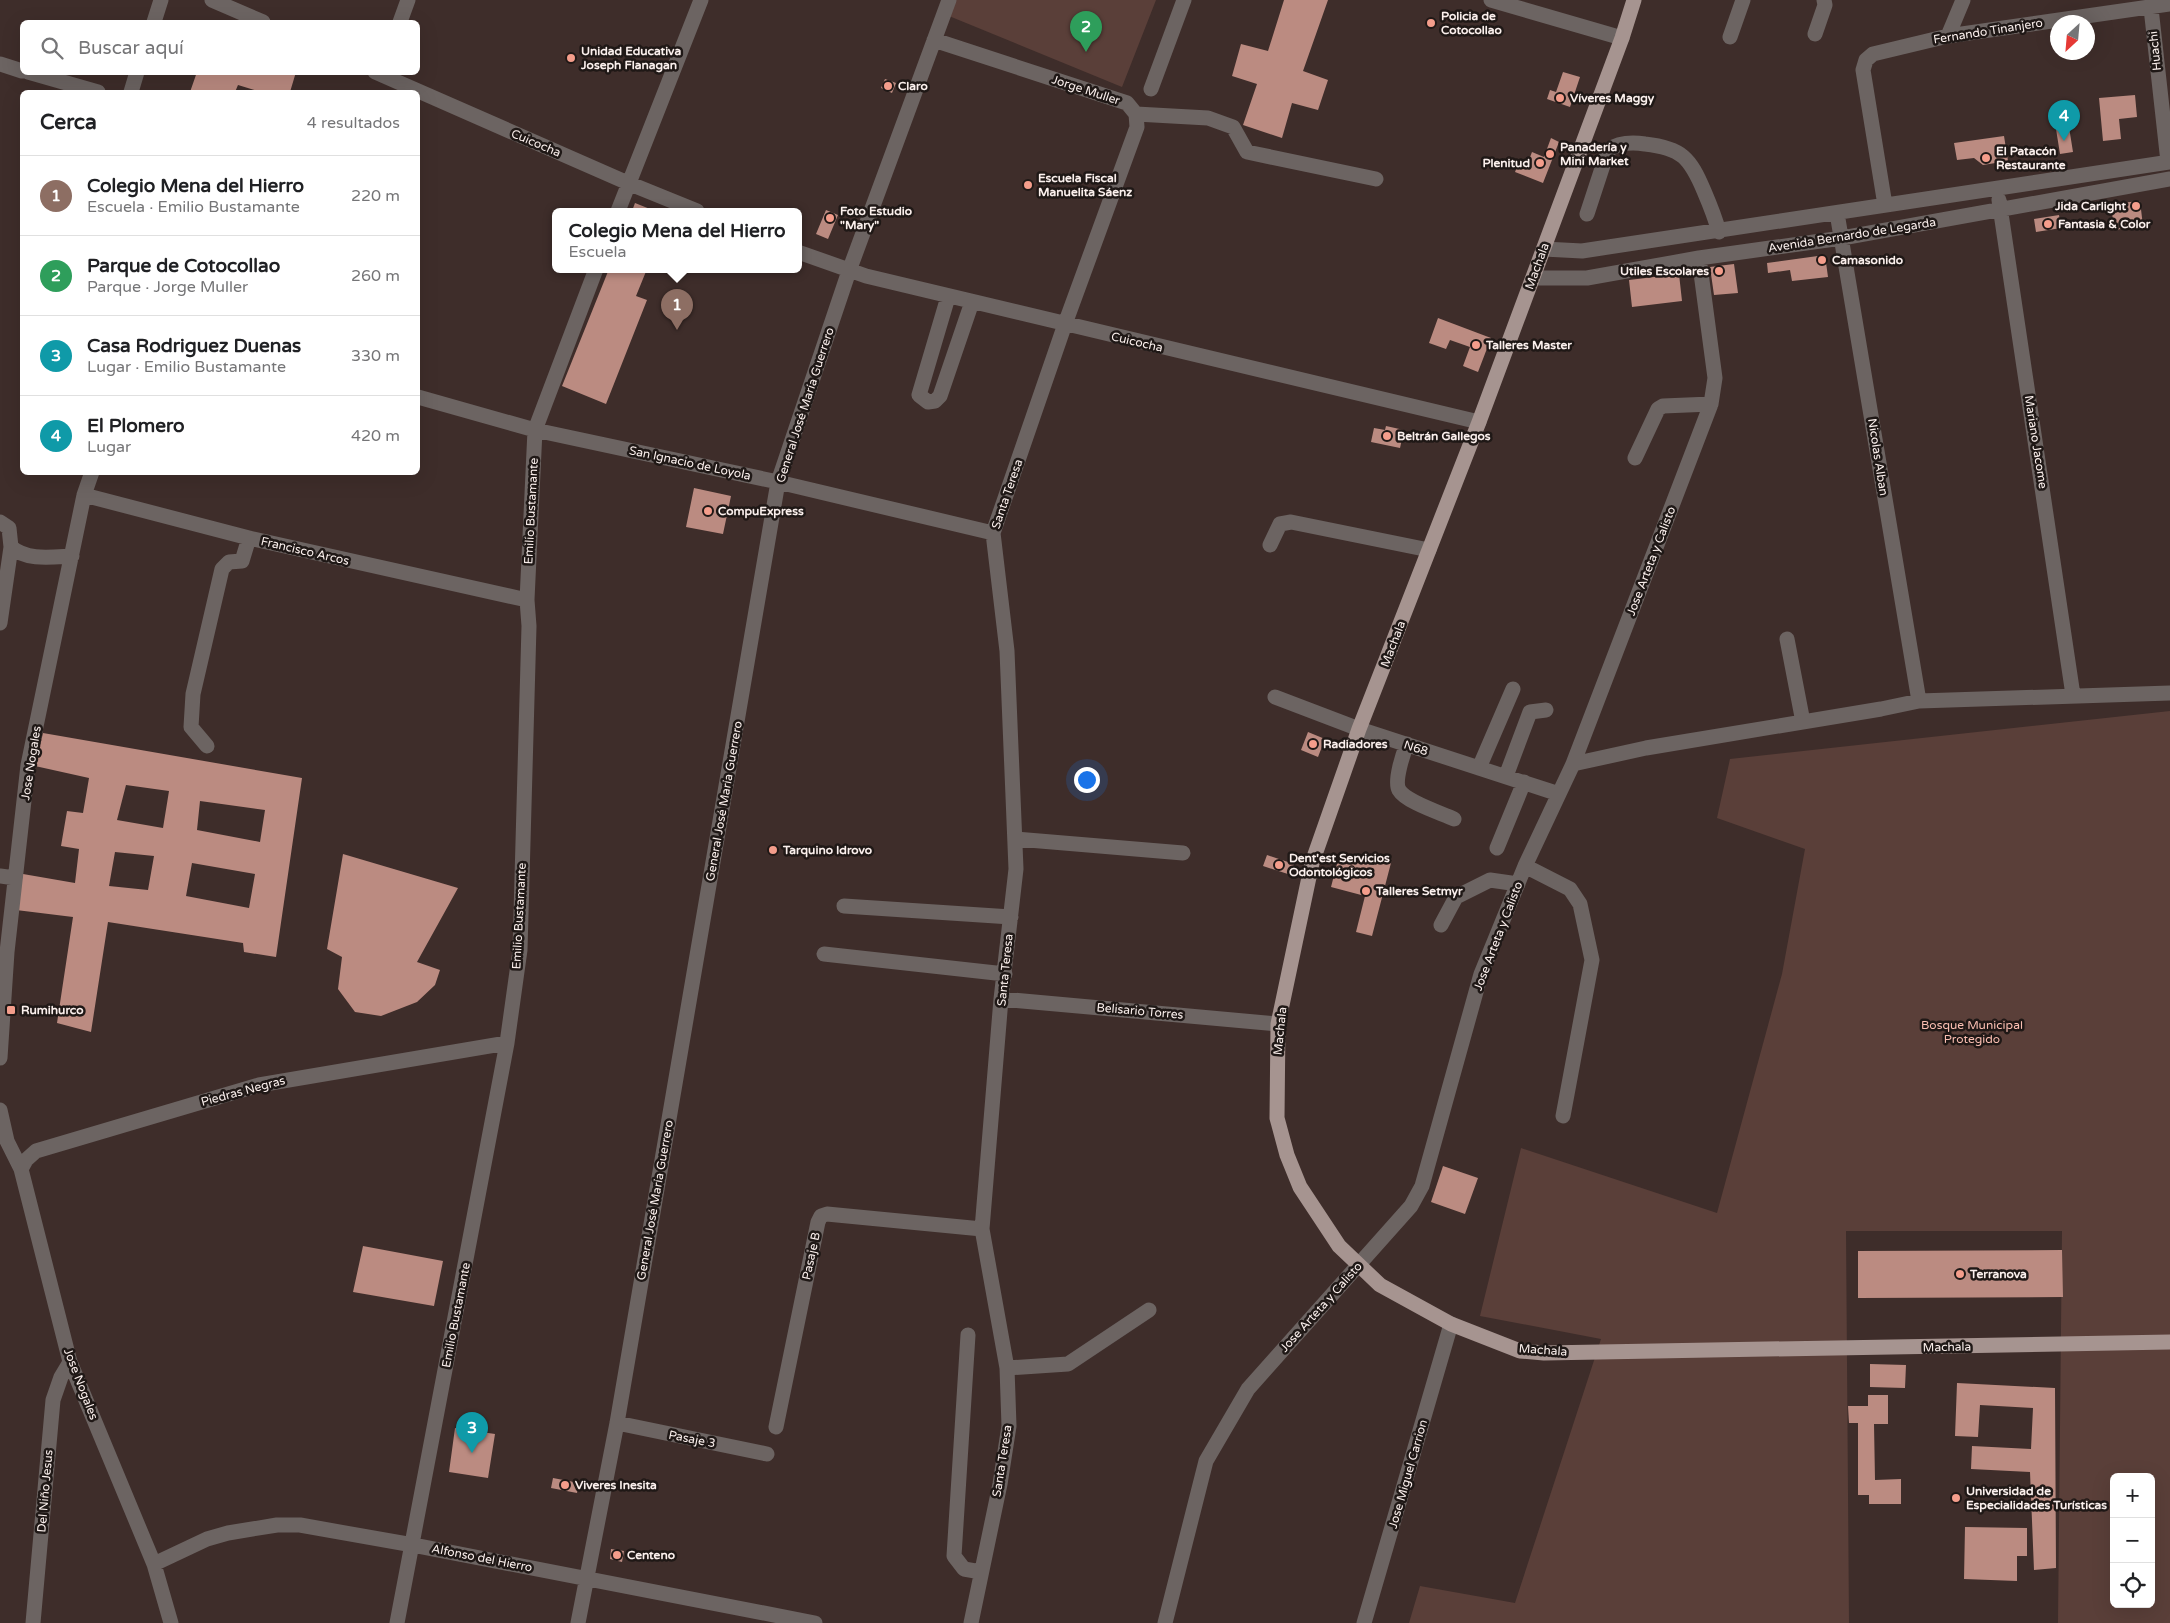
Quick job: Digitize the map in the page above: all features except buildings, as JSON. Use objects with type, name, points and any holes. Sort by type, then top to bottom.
[{"type":"main road","name":"Machala","points":[[1634,0],[1622,38],[1544,249],[1360,729],[1312,863],[1278,1024],[1277,1118],[1287,1155],[1300,1187],[1324,1225],[1358,1266],[1380,1285],[1451,1324],[1520,1350],[1544,1353],[2170,1342]]},
{"type":"street","points":[[155,20],[161,0]]},
{"type":"street","points":[[212,0],[257,20]]},
{"type":"street","points":[[401,20],[408,0]]},
{"type":"street","points":[[619,208],[700,0]]},
{"type":"street","name":"General José María Guerrero","points":[[578,1623],[617,1423],[778,482],[849,271],[949,0]]},
{"type":"street","points":[[1152,89],[1184,0]]},
{"type":"street","points":[[1491,0],[1622,38]]},
{"type":"street","points":[[1730,37],[1743,0]]},
{"type":"street","points":[[1815,34],[1826,5],[1824,0]]},
{"type":"street","points":[[1948,36],[1963,0]]},
{"type":"street","name":"Fernando Tinanjero","points":[[1884,205],[1863,70],[1866,60],[1873,54],[1948,36],[2152,4],[2170,4]]},
{"type":"street","name":"Huachi","points":[[2152,4],[2169,162]]},
{"type":"street","name":"Jorge Muller","points":[[934,40],[1127,103],[1136,114]]},
{"type":"street","points":[[0,64],[20,70]]},
{"type":"street","points":[[38,75],[91,90]]},
{"type":"street","points":[[132,90],[137,75]]},
{"type":"street","name":"Cuicocha","points":[[384,79],[410,90]]},
{"type":"street","name":"Cuicocha","points":[[420,94],[628,184],[689,208]]},
{"type":"street","points":[[1065,324],[1137,127],[1136,114],[1208,118],[1233,127],[1247,152],[1376,179]]},
{"type":"street","points":[[1586,214],[1608,150],[1614,146],[1624,144],[1643,143],[1668,148],[1689,160],[1714,216],[1719,232]]},
{"type":"street","name":"Avenida Bernardo de Legarda","points":[[1544,249],[1582,251],[1719,232],[2169,162]]},
{"type":"street","name":"Avenida Bernardo de Legarda","points":[[1533,278],[1587,278],[1699,258],[1842,238],[2170,179]]},
{"type":"street","name":"Mariano Jacome","points":[[1997,188],[2073,695]]},
{"type":"street","name":"Nicolas Alban","points":[[1836,213],[1842,238],[1919,701]]},
{"type":"street","name":"Cuicocha","points":[[802,253],[849,271],[948,297],[1479,422]]},
{"type":"street","name":"Jose Arteta y Calisto","points":[[1165,1623],[1206,1461],[1248,1389],[1411,1206],[1422,1186],[1481,974],[1525,866],[1573,764],[1711,404],[1715,378],[1699,258]]},
{"type":"street","name":"Emilio Bustamante","points":[[398,1623],[507,1043],[520,950],[529,626],[527,600],[535,430],[594,273]]},
{"type":"street","points":[[948,297],[919,394],[922,399],[928,402],[935,401],[940,396],[972,302]]},
{"type":"street","name":"Santa Teresa","points":[[971,1623],[1000,1484],[1009,1426],[1007,1368],[982,1229],[1001,999],[1016,869],[1007,651],[993,533],[1065,324]]},
{"type":"street","name":"San Ignacio de Loyola","points":[[420,398],[535,430],[778,482],[993,533]]},
{"type":"street","points":[[1635,458],[1658,410],[1662,406],[1711,404]]},
{"type":"street","name":"Jose Nogales","points":[[0,1058],[3,978],[28,765],[84,495],[91,475]]},
{"type":"street","name":"Francisco Arcos","points":[[84,495],[249,538],[527,600]]},
{"type":"street","points":[[0,522],[9,528],[11,547],[0,623]]},
{"type":"street","points":[[1270,545],[1280,524],[1292,522],[1429,550]]},
{"type":"street","points":[[207,746],[191,727],[193,694],[222,569],[229,562],[242,561],[249,538]]},
{"type":"street","points":[[11,547],[30,556],[47,558],[72,556]]},
{"type":"street","points":[[1787,639],[1803,722]]},
{"type":"street","points":[[1479,768],[1513,689]]},
{"type":"street","points":[[1573,764],[1646,748],[1919,701],[2170,693]]},
{"type":"street","name":"N68","points":[[1275,697],[1360,729],[1559,794]]},
{"type":"street","points":[[1506,776],[1530,712],[1546,710]]},
{"type":"street","points":[[1407,744],[1397,783],[1399,790],[1406,797],[1454,819]]},
{"type":"street","points":[[1497,848],[1524,782]]},
{"type":"street","points":[[1015,839],[1183,853]]},
{"type":"street","points":[[1525,866],[1570,889],[1580,904],[1592,960],[1563,1116]]},
{"type":"street","points":[[0,876],[16,878]]},
{"type":"street","points":[[1441,925],[1456,897],[1490,880],[1518,884]]},
{"type":"street","points":[[844,906],[1011,917]]},
{"type":"street","points":[[824,954],[1005,974]]},
{"type":"street","name":"Belisario Torres","points":[[1001,999],[1278,1024]]},
{"type":"street","name":"Piedras Negras","points":[[21,1169],[26,1160],[36,1152],[259,1085],[507,1043]]},
{"type":"street","name":"Jose Nogales","points":[[0,1110],[4,1145],[21,1169],[70,1362],[154,1564],[171,1623]]},
{"type":"street","name":"Pasaje B","points":[[776,1426],[818,1222],[821,1216],[828,1214],[982,1229]]},
{"type":"street","points":[[1007,1368],[1061,1366],[1074,1361],[1149,1310]]},
{"type":"street","name":"Jose Miguel Carrion","points":[[1364,1623],[1451,1324]]},
{"type":"street","points":[[968,1336],[954,1556],[964,1569],[982,1572]]},
{"type":"street","name":"Del Niño Jesus","points":[[33,1623],[53,1400],[61,1377],[70,1362]]},
{"type":"street","name":"Pasaje 3","points":[[617,1423],[767,1454]]},
{"type":"street","name":"Alfonso del Hierro","points":[[154,1564],[207,1539],[247,1528],[277,1525],[315,1527],[587,1578],[778,1619],[815,1623]]},
{"type":"green space","points":[[956,0],[1156,0],[1122,87],[949,16]]},
{"type":"green space","name":"Bosque Municipal Protegido","points":[[2170,711],[2170,1623],[2058,1623],[2062,1231],[1846,1231],[1849,1623],[1409,1623],[1420,1586],[1515,1603],[1601,1339],[1480,1316],[1521,1148],[1717,1213],[1782,974],[1805,849],[1717,818],[1730,759]]},
{"type":"place","name":"Policia de Cotocollao","points":[[1431,23]]},
{"type":"place","name":"Parque de Cotocollao","points":[[1086,52]]},
{"type":"place","name":"Unidad Educativa Joseph Flanagan","points":[[571,58]]},
{"type":"place","name":"Claro","points":[[888,86]]},
{"type":"place","name":"Víveres Maggy","points":[[1560,98]]},
{"type":"place","name":"El Plomero","points":[[2064,141]]},
{"type":"place","name":"Panadería y Mini Market","points":[[1550,154]]},
{"type":"place","name":"El Patacón Restaurante","points":[[1986,158]]},
{"type":"place","name":"Plenitud","points":[[1540,163]]},
{"type":"place","name":"Escuela Fiscal Manuelita Sáenz","points":[[1028,185]]},
{"type":"place","name":"Jida Carlight","points":[[2136,206]]},
{"type":"place","name":"Foto Estudio \"Mary\"","points":[[830,218]]},
{"type":"place","name":"Fantasia & Color","points":[[2048,224]]},
{"type":"place","name":"Camasonido","points":[[1822,260]]},
{"type":"place","name":"Utiles Escolares","points":[[1719,271]]},
{"type":"place","name":"Colegio Mena del Hierro","points":[[677,330]]},
{"type":"place","name":"Talleres Master","points":[[1476,345]]},
{"type":"place","name":"Beltrán Gallegos","points":[[1387,436]]},
{"type":"place","name":"CompuExpress","points":[[708,511]]},
{"type":"place","name":"Radiadores","points":[[1313,744]]},
{"type":"place","name":"Tarquino Idrovo","points":[[773,850]]},
{"type":"place","name":"Dent'est Servicios Odontológicos","points":[[1279,865]]},
{"type":"place","name":"Talleres Setmyr","points":[[1366,891]]},
{"type":"place","name":"Rumihurco","points":[[11,1010]]},
{"type":"place","name":"Terranova","points":[[1960,1274]]},
{"type":"place","name":"Casa Rodriguez Duenas","points":[[472,1453]]},
{"type":"place","name":"Viveres Inesita","points":[[565,1485]]},
{"type":"place","name":"Universidad de Especialidades Turísticas","points":[[1956,1498]]},
{"type":"place","name":"Centeno","points":[[617,1555]]}]
